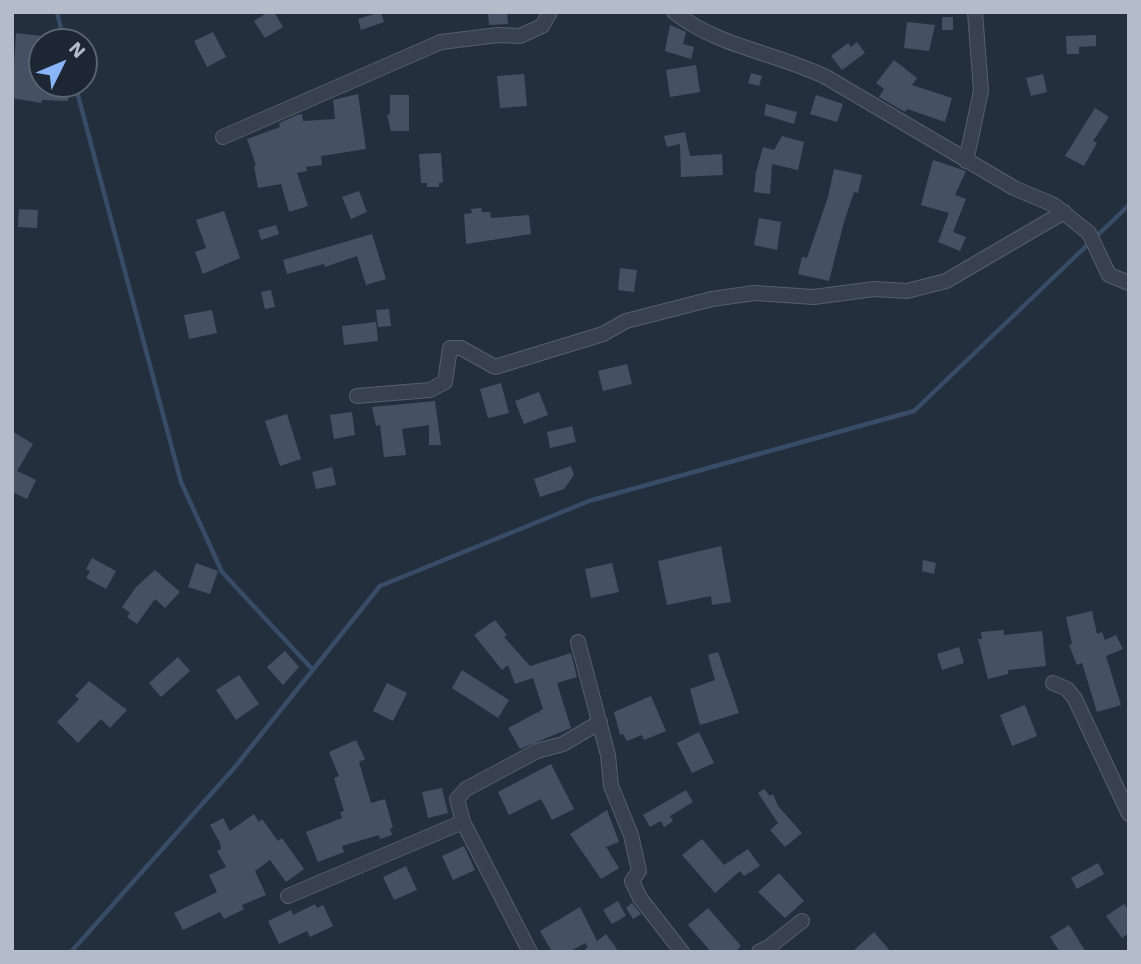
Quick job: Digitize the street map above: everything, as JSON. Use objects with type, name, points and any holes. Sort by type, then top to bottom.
[{"type":"street","points":[[223,137],[441,42],[498,35],[520,36],[541,26],[550,12]]},
{"type":"street","points":[[674,12],[689,24],[730,43],[801,65],[826,77],[966,161],[1063,212],[1089,233],[1109,275],[1129,283]]},
{"type":"street","points":[[966,161],[981,91],[975,12]]},
{"type":"street","points":[[357,396],[430,390],[445,382],[450,348],[461,348],[495,368],[603,334],[637,318],[712,299],[754,293],[814,297],[874,289],[908,291],[946,281],[1063,212]]},
{"type":"street","points":[[578,642],[600,722],[611,786],[631,835],[639,871],[632,881],[639,898],[682,952]]},
{"type":"street","points":[[1053,683],[1067,690],[1075,699],[1129,814]]},
{"type":"street","points":[[530,952],[463,822],[457,800],[466,789],[537,751],[563,744],[600,722]]},
{"type":"street","points":[[288,896],[463,822]]},
{"type":"street","points":[[759,952],[802,920]]},
{"type":"building","points":[[268,12],[274,12],[283,27],[265,38],[254,21]]},
{"type":"building","points":[[381,12],[384,22],[361,30],[358,19]]},
{"type":"building","points":[[488,12],[507,12],[508,24],[489,25]]},
{"type":"building","points":[[942,17],[953,17],[953,30],[942,30]]},
{"type":"building","points":[[907,22],[935,25],[929,51],[904,48]]},
{"type":"building","points":[[670,25],[686,32],[683,44],[694,47],[691,59],[665,51]]},
{"type":"building","points":[[213,32],[226,57],[207,67],[194,41]]},
{"type":"building","points":[[16,33],[28,34],[28,98],[68,98],[68,101],[42,100],[41,103],[12,98]]},
{"type":"building","points":[[1096,35],[1096,46],[1079,47],[1079,54],[1067,54],[1066,36]]},
{"type":"building","points":[[857,42],[865,53],[842,70],[831,56],[848,43],[851,47]]},
{"type":"building","points":[[894,60],[917,78],[912,85],[952,98],[945,122],[907,109],[905,112],[879,97],[884,89],[876,83]]},
{"type":"building","points":[[696,65],[700,92],[670,97],[666,70]]},
{"type":"building","points":[[751,73],[762,76],[759,86],[748,83]]},
{"type":"building","points":[[524,74],[527,106],[500,108],[497,76]]},
{"type":"building","points":[[1043,74],[1047,92],[1031,96],[1026,78]]},
{"type":"building","points":[[358,94],[366,149],[321,156],[322,165],[306,167],[307,171],[297,173],[308,206],[289,212],[281,184],[258,188],[256,165],[247,139],[280,127],[279,123],[297,115],[302,114],[303,121],[335,119],[333,100]]},
{"type":"building","points":[[390,95],[409,95],[409,131],[391,131],[387,115],[390,114]]},
{"type":"building","points":[[816,95],[843,104],[837,122],[810,114]]},
{"type":"building","points":[[766,104],[797,112],[794,124],[764,115]]},
{"type":"building","points":[[1095,108],[1109,117],[1093,141],[1097,143],[1084,166],[1065,156]]},
{"type":"building","points":[[685,132],[690,156],[722,154],[723,175],[681,177],[680,144],[667,147],[664,136]]},
{"type":"building","points":[[782,136],[804,142],[798,170],[772,164],[770,194],[754,192],[763,147],[774,150]]},
{"type":"building","points":[[441,153],[443,182],[439,183],[439,187],[427,187],[427,183],[421,183],[419,154]]},
{"type":"building","points":[[933,160],[966,171],[955,195],[966,199],[953,232],[966,237],[960,251],[938,242],[949,213],[921,205]]},
{"type":"building","points":[[834,169],[862,175],[858,193],[854,192],[844,222],[829,281],[798,274],[802,257],[807,258],[828,197]]},
{"type":"building","points":[[359,191],[367,212],[351,219],[342,197]]},
{"type":"building","points":[[481,208],[482,212],[490,212],[491,218],[529,215],[531,234],[466,244],[464,214],[472,213],[471,209]]},
{"type":"building","points":[[19,209],[38,210],[37,228],[18,227]]},
{"type":"building","points":[[224,211],[240,258],[203,274],[195,252],[206,248],[196,220]]},
{"type":"building","points":[[759,218],[781,222],[777,250],[754,245]]},
{"type":"building","points":[[276,225],[279,234],[261,240],[258,230]]},
{"type":"building","points":[[372,234],[386,279],[366,285],[357,256],[325,267],[324,264],[287,274],[283,260]]},
{"type":"building","points":[[620,268],[637,270],[634,292],[618,290]]},
{"type":"building","points":[[271,290],[275,307],[265,309],[261,292]]},
{"type":"building","points":[[389,309],[391,326],[378,327],[376,310]]},
{"type":"building","points":[[212,310],[217,333],[189,339],[184,315]]},
{"type":"building","points":[[376,322],[378,341],[344,345],[342,326]]},
{"type":"building","points":[[627,364],[632,384],[603,391],[598,371]]},
{"type":"building","points":[[501,383],[509,413],[488,418],[480,389]]},
{"type":"building","points":[[539,392],[548,415],[524,424],[515,401]]},
{"type":"building","points":[[435,401],[441,445],[429,445],[429,425],[402,429],[406,455],[384,457],[380,425],[376,426],[372,407]]},
{"type":"building","points":[[352,412],[355,435],[334,439],[330,415]]},
{"type":"building","points":[[287,414],[301,459],[280,466],[265,421]]},
{"type":"building","points":[[572,426],[576,442],[550,448],[547,432]]},
{"type":"building","points":[[12,431],[33,444],[17,471],[36,480],[27,499],[12,492]]},
{"type":"building","points":[[571,466],[574,475],[564,489],[540,497],[534,479]]},
{"type":"building","points":[[332,467],[336,485],[316,489],[312,472]]},
{"type":"building","points":[[721,546],[731,602],[712,605],[711,596],[667,605],[658,561]]},
{"type":"building","points":[[92,558],[116,571],[106,589],[86,578],[90,571],[86,569]]},
{"type":"building","points":[[923,560],[936,563],[934,574],[922,571]]},
{"type":"building","points":[[196,563],[218,571],[210,594],[188,587]]},
{"type":"building","points":[[612,563],[619,592],[591,598],[585,569]]},
{"type":"building","points":[[155,570],[180,592],[165,608],[155,599],[137,624],[127,617],[130,613],[122,607],[136,587]]},
{"type":"building","points":[[1092,611],[1097,634],[1102,632],[1105,640],[1116,635],[1123,649],[1106,656],[1121,705],[1097,712],[1082,663],[1077,665],[1069,645],[1072,644],[1066,617]]},
{"type":"building","points":[[495,620],[507,635],[504,637],[530,666],[571,653],[577,677],[557,683],[571,728],[520,749],[508,728],[538,712],[541,714],[539,711],[543,709],[533,678],[515,684],[508,665],[502,670],[474,635]]},
{"type":"building","points":[[1004,630],[1004,635],[1042,631],[1046,666],[1008,670],[1008,674],[988,679],[978,639],[982,639],[981,632]]},
{"type":"building","points":[[959,647],[964,663],[942,670],[937,654]]},
{"type":"building","points":[[285,651],[299,667],[283,685],[267,667]]},
{"type":"building","points":[[718,652],[739,713],[700,725],[690,689],[715,680],[708,655]]},
{"type":"building","points":[[178,657],[190,671],[161,697],[149,683]]},
{"type":"building","points":[[462,670],[509,700],[498,718],[452,688]]},
{"type":"building","points":[[239,675],[259,704],[236,720],[216,690]]},
{"type":"building","points":[[89,681],[127,710],[110,728],[101,719],[78,743],[57,722],[79,699],[75,696]]},
{"type":"building","points":[[387,683],[407,693],[393,721],[373,711]]},
{"type":"building","points":[[651,696],[666,731],[644,740],[642,735],[627,741],[623,734],[620,735],[614,712]]},
{"type":"building","points":[[1025,705],[1037,736],[1012,746],[1000,715]]},
{"type":"building","points":[[699,732],[714,763],[692,773],[677,743]]},
{"type":"building","points":[[356,740],[365,759],[359,762],[371,803],[385,799],[393,828],[390,828],[392,835],[380,839],[379,835],[342,846],[344,852],[318,862],[306,832],[342,818],[340,812],[344,811],[334,778],[339,776],[329,752]]},
{"type":"building","points":[[551,764],[574,809],[552,820],[541,799],[509,815],[498,792]]},
{"type":"building","points":[[442,788],[448,813],[428,818],[422,792]]},
{"type":"building","points":[[764,789],[770,796],[773,794],[778,806],[802,833],[785,847],[770,830],[778,823],[758,793]]},
{"type":"building","points":[[686,790],[693,802],[670,816],[673,821],[664,827],[661,821],[650,827],[643,815]]},
{"type":"building","points":[[607,810],[619,842],[606,847],[619,868],[601,879],[570,834]]},
{"type":"building","points":[[254,814],[259,822],[262,819],[278,841],[282,838],[304,869],[286,882],[270,860],[255,871],[266,895],[242,905],[244,909],[224,919],[220,912],[183,930],[174,913],[217,892],[209,875],[226,867],[217,851],[221,849],[220,843],[210,825],[223,818],[230,831]]},
{"type":"building","points":[[702,839],[724,865],[748,849],[760,866],[744,876],[740,871],[715,893],[682,855]]},
{"type":"building","points":[[464,846],[475,870],[453,880],[442,856]]},
{"type":"building","points":[[1098,863],[1104,874],[1077,889],[1071,878]]},
{"type":"building","points":[[406,866],[417,890],[394,900],[383,877]]},
{"type":"building","points":[[779,873],[804,901],[785,918],[758,892]]},
{"type":"building","points":[[618,901],[626,916],[612,924],[603,910]]},
{"type":"building","points":[[632,903],[641,914],[633,919],[626,908]]},
{"type":"building","points":[[315,904],[317,908],[323,905],[333,926],[310,937],[307,931],[279,944],[268,921],[291,910],[293,915]]},
{"type":"building","points":[[1124,904],[1129,910],[1129,933],[1122,938],[1106,916]]},
{"type":"building","points":[[580,907],[597,941],[606,934],[619,952],[582,952],[588,947],[585,943],[569,952],[552,952],[540,931]]},
{"type":"building","points":[[708,908],[741,946],[735,952],[711,952],[688,925]]},
{"type":"building","points":[[1069,925],[1086,952],[1060,952],[1050,937]]},
{"type":"building","points":[[874,932],[891,952],[852,952]]},
{"type":"waterway","points":[[57,12],[61,28]]},
{"type":"waterway","points":[[79,98],[181,482],[222,572],[313,670]]},
{"type":"waterway","points":[[71,952],[235,767],[380,586],[589,501],[914,411],[1129,205]]}]
